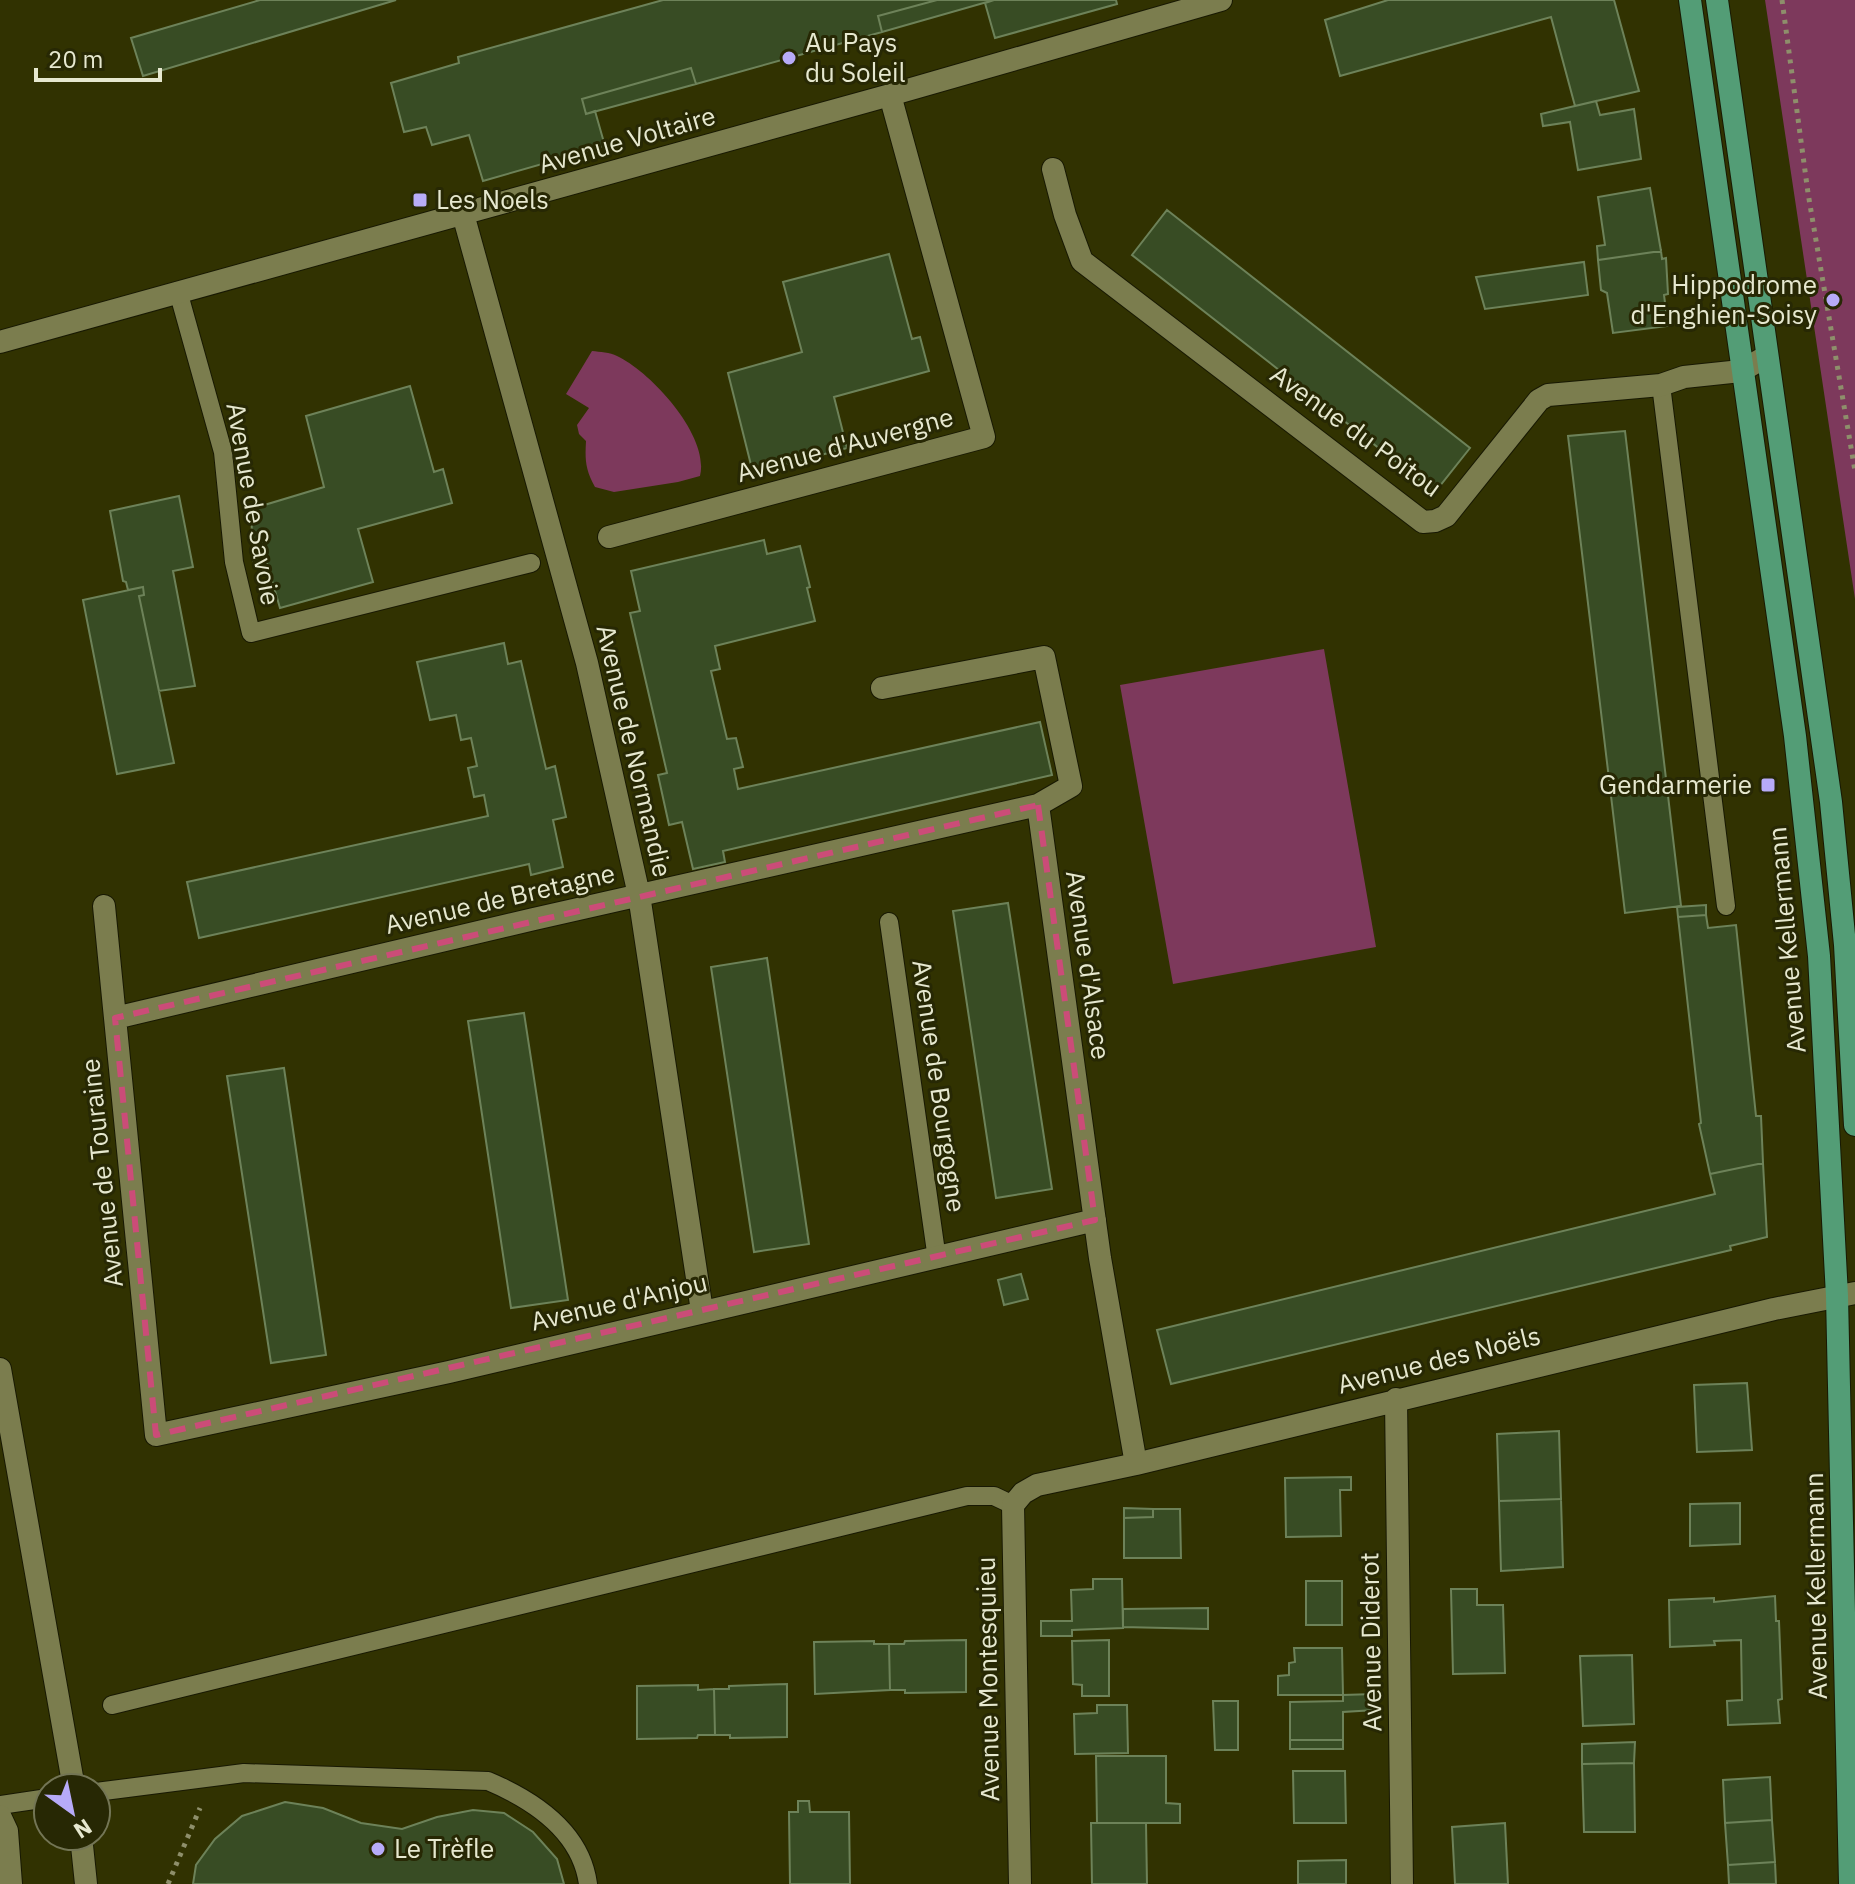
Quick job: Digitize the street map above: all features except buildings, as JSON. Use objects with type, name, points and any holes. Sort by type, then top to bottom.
[{"type":"main road","name":"Avenue Kellermann","points":[[1690,0],[1808,836],[1820,971],[1846,1295],[1850,1884]]},
{"type":"main road","name":"Avenue Kellermann","points":[[1717,0],[1831,802],[1845,945],[1855,1125]]},
{"type":"street","name":"Avenue Voltaire","points":[[0,342],[1221,0]]},
{"type":"street","name":"Avenue d'Auvergne","points":[[609,537],[984,437],[890,95]]},
{"type":"street","name":"Avenue du Poitou","points":[[1053,169],[1082,261],[1423,522],[1446,516],[1539,400],[1548,395],[1661,385],[1684,377],[1741,371],[1767,356]]},
{"type":"street","name":"Avenue de Normandie","points":[[463,214],[587,663],[639,895],[702,1311]]},
{"type":"street","points":[[882,688],[1044,657],[1071,786],[1038,805]]},
{"type":"street","name":"Avenue de Bretagne","points":[[115,1018],[1038,805]]},
{"type":"street","name":"Avenue d'Alsace","points":[[1038,805],[1095,1220],[1136,1464]]},
{"type":"street","name":"Avenue de Touraine","points":[[104,906],[156,1435]]},
{"type":"street","name":"Avenue d'Anjou","points":[[156,1435],[449,1372],[1095,1220]]},
{"type":"street","name":"Avenue des Noëls","points":[[1013,1505],[1023,1493],[1037,1485],[1136,1464],[1774,1309],[1846,1295]]},
{"type":"street","points":[[0,1369],[71,1772]]},
{"type":"street","name":"Avenue Diderot","points":[[1396,1399],[1402,1884]]},
{"type":"street","name":"Avenue Montesquieu","points":[[1013,1505],[1020,1884]]},
{"type":"street","points":[[0,1816],[7,1831],[11,1884]]},
{"type":"street","points":[[83,1852],[86,1884]]},
{"type":"lane","name":"Avenue de Savoie","points":[[178,291],[223,452],[234,562],[251,633],[531,563]]},
{"type":"lane","points":[[1661,385],[1726,906]]},
{"type":"lane","name":"Avenue de Bourgogne","points":[[889,922],[937,1259]]},
{"type":"lane","points":[[112,1705],[967,1496],[994,1496],[1013,1505]]},
{"type":"lane","points":[[112,1790],[244,1773],[488,1781],[520,1794],[549,1815],[575,1845],[588,1884]]},
{"type":"lane","points":[[0,1805],[32,1800]]},
{"type":"path","points":[[1782,0],[1808,193],[1855,471]]},
{"type":"path","points":[[168,1884],[212,1778]]},
{"type":"highlighted area","points":[[1038,805],[1095,1220],[156,1435],[115,1018]]},
{"type":"shaded area","name":"Hippodrome d'Enghien-Soisy","points":[[1765,0],[1855,0],[1855,599]]},
{"type":"shaded area","points":[[592,351],[617,356],[661,390],[687,425],[696,443],[701,460],[700,476],[614,492],[595,487],[586,464],[586,441],[579,434],[577,425],[589,408],[566,394]]},
{"type":"shaded area","points":[[1324,649],[1376,947],[1173,984],[1120,685]]},
{"type":"place","name":"Au Pays du Soleil","points":[[789,58]]},
{"type":"place","name":"Les Noels","points":[[420,200]]},
{"type":"place","name":"Hippodrome d'Enghien-Soisy","points":[[1833,300]]},
{"type":"place","name":"Gendarmerie","points":[[1768,785]]},
{"type":"place","name":"Le Trèfle","points":[[378,1849]]}]
